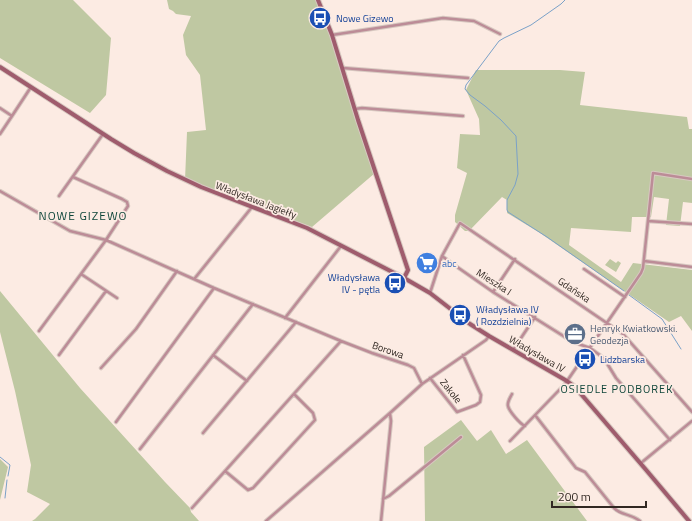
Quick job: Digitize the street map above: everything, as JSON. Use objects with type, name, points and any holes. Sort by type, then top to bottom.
[{"type":"street","points":[[318,0],[332,35],[375,173],[408,270],[404,278]]},
{"type":"street","points":[[332,35],[443,18],[474,21],[500,34]]},
{"type":"street","name":"Władysława Jagiełły","points":[[0,67],[134,153],[185,180],[307,228],[404,278]]},
{"type":"street","points":[[343,68],[468,78]]},
{"type":"street","points":[[0,134],[31,88]]},
{"type":"street","points":[[0,108],[12,116]]},
{"type":"street","points":[[355,109],[362,108],[463,116]]},
{"type":"street","points":[[59,196],[104,134]]},
{"type":"street","points":[[510,441],[565,384],[641,273],[644,261],[653,173],[692,179]]},
{"type":"street","points":[[39,331],[106,240],[128,206],[127,202],[73,177]]},
{"type":"street","name":"Borowa","points":[[0,191],[70,231],[106,240],[214,288],[341,341],[372,353],[408,364],[414,368],[422,384]]},
{"type":"street","points":[[194,278],[252,207]]},
{"type":"street","points":[[648,221],[692,224]]},
{"type":"street","name":"Gdańska","points":[[442,256],[460,223],[515,259],[623,334],[692,412]]},
{"type":"street","points":[[286,318],[341,246]]},
{"type":"street","points":[[430,293],[442,256]]},
{"type":"street","name":"Mieszka I","points":[[442,256],[493,292],[573,342],[590,348],[606,360],[616,378],[670,440]]},
{"type":"street","points":[[493,292],[515,259]]},
{"type":"street","points":[[644,261],[692,267]]},
{"type":"street","points":[[584,269],[625,297]]},
{"type":"street","points":[[101,368],[136,329],[177,271]]},
{"type":"street","points":[[81,274],[117,298]]},
{"type":"street","name":"Władysława IV","points":[[404,278],[430,293],[470,324],[575,387],[689,521]]},
{"type":"street","points":[[116,422],[214,288]]},
{"type":"street","points":[[59,355],[106,291]]},
{"type":"street","points":[[140,449],[253,304]]},
{"type":"street","points":[[513,350],[535,317]]},
{"type":"street","points":[[203,433],[297,322]]},
{"type":"street","points":[[266,521],[390,414],[422,384],[486,340],[489,336]]},
{"type":"street","points":[[192,508],[341,341]]},
{"type":"street","points":[[213,355],[247,380]]},
{"type":"street","name":"Zakole","points":[[430,378],[457,412],[476,405],[480,402],[481,395],[463,355]]},
{"type":"street","points":[[225,471],[248,490],[253,488],[315,420],[313,413],[294,394]]},
{"type":"street","points":[[512,394],[507,404],[508,407],[524,426]]},
{"type":"street","points":[[381,521],[391,421],[390,414]]},
{"type":"street","points":[[535,415],[576,468],[585,472],[618,513],[633,516],[640,521]]},
{"type":"street","points":[[641,464],[692,421]]},
{"type":"street","points":[[382,499],[389,496],[461,437]]},
{"type":"green space","points":[[0,0],[73,0],[111,38],[106,95],[90,113],[0,58]]},
{"type":"green space","points":[[167,0],[316,0],[332,35],[375,173],[312,227],[185,180],[187,132],[206,130],[200,75],[186,55],[183,35],[191,16],[176,14],[169,9]]},
{"type":"green space","points":[[476,70],[560,70],[585,72],[580,105],[687,117],[689,129],[692,129],[692,203],[683,202],[680,226],[666,225],[669,199],[654,197],[651,217],[632,217],[631,232],[571,228],[569,245],[621,282],[633,263],[692,270],[692,331],[681,316],[669,322],[540,233],[507,213],[507,200],[502,197],[469,231],[465,231],[455,222],[455,215],[467,173],[457,168],[460,134],[480,135],[479,119],[466,90]]},
{"type":"green space","points":[[610,259],[616,263],[618,261],[621,263],[616,272],[605,265]]},
{"type":"green space","points":[[0,291],[80,388],[190,508],[191,512],[199,521],[32,521],[50,504],[27,492],[31,465],[15,391],[0,332]]},
{"type":"green space","points":[[461,420],[477,441],[491,430],[506,454],[527,440],[587,521],[425,521],[424,447]]},
{"type":"green space","points":[[0,459],[8,467],[0,500]]},
{"type":"waterway","points":[[565,0],[531,25],[499,41],[466,85],[465,89],[470,95],[501,120],[516,136],[518,174],[515,185],[507,200],[508,212],[547,237],[624,291]]},
{"type":"waterway","points":[[629,295],[662,319],[681,349]]},
{"type":"waterway","points":[[0,457],[10,465],[8,476]]},
{"type":"waterway","points":[[5,498],[7,480]]},
{"type":"place","name":"Nowe Gizewo","points":[[320,18]]},
{"type":"place","name":"abc","points":[[427,263]]},
{"type":"place","name":"Władysława IV - pętla","points":[[395,283]]},
{"type":"place","name":"Władysława IV ( Rozdzielnia)","points":[[460,315]]},
{"type":"place","name":"Henryk Kwiatkowski. Geodezja","points":[[575,334]]},
{"type":"place","name":"Lidzbarska","points":[[585,359]]},
{"type":"district","name":"NOWE GIZEWO","points":[[83,215]]},
{"type":"district","name":"OSIEDLE PODBOREK","points":[[617,389]]}]
